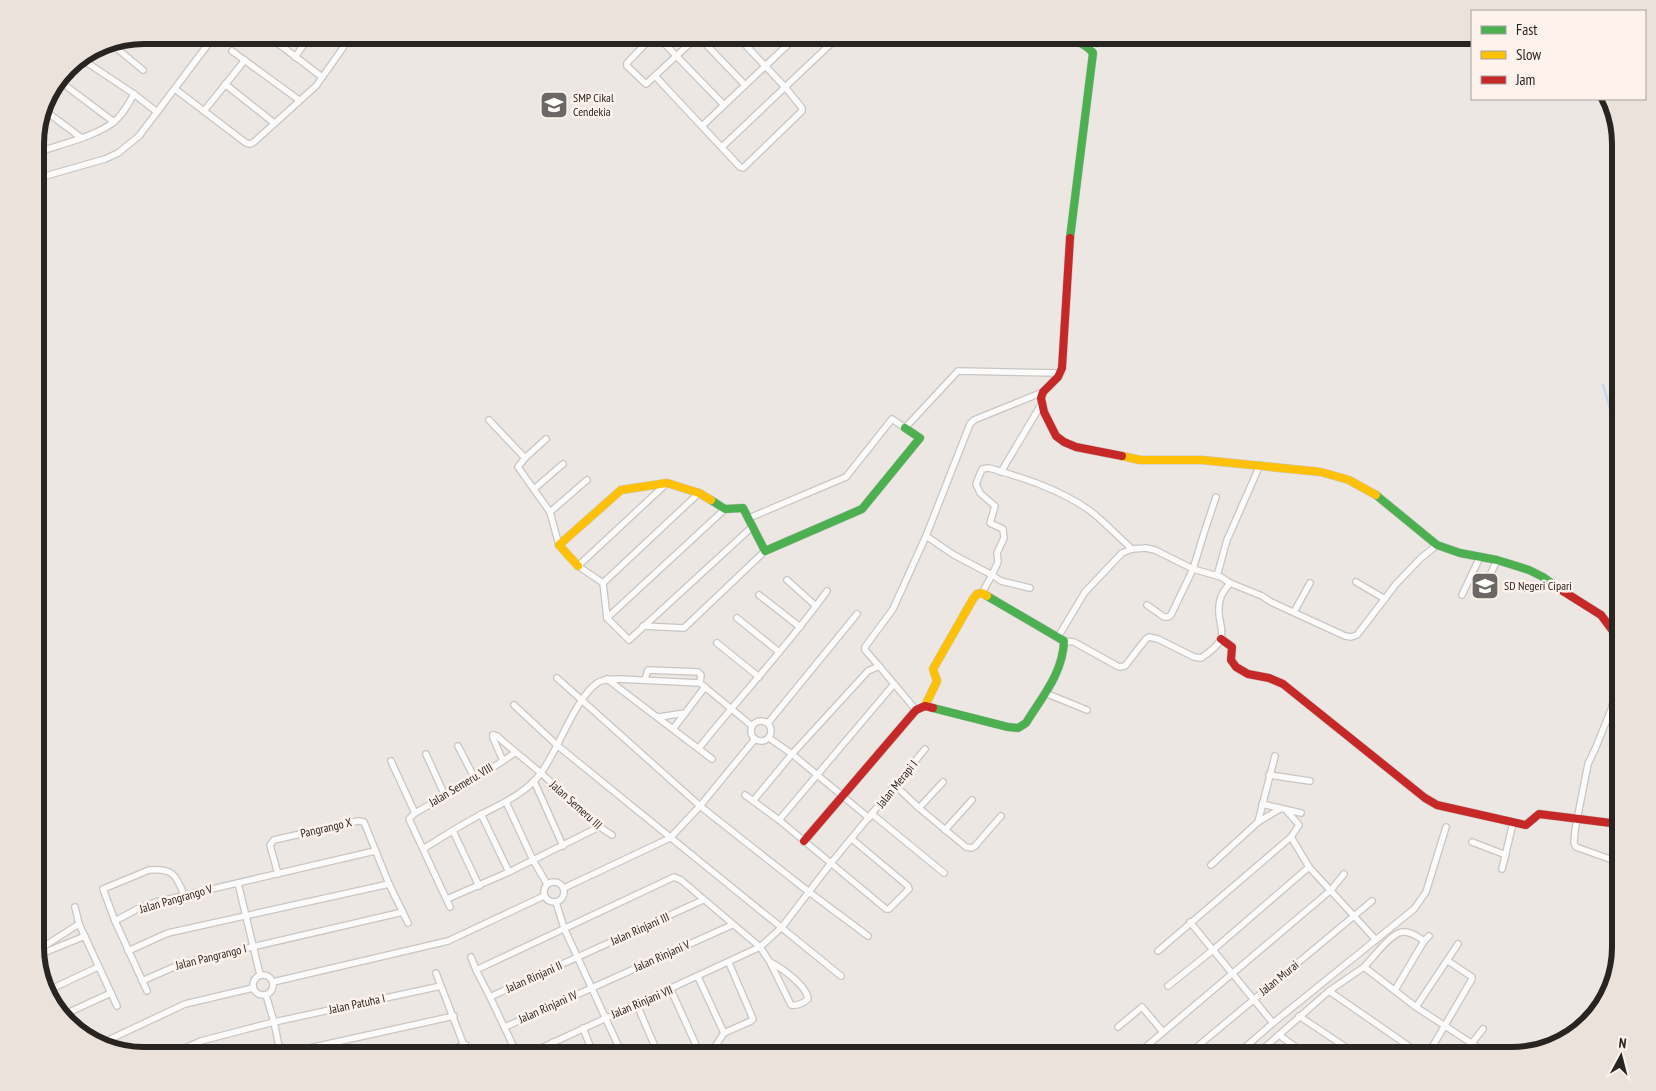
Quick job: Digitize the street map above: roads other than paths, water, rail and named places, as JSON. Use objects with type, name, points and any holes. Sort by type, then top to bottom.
[{"type":"street","points":[[44,177],[118,153],[139,136],[207,44]]},
{"type":"street","points":[[279,44],[322,77]]},
{"type":"street","points":[[295,57],[304,44]]},
{"type":"street","points":[[175,89],[246,143],[250,144],[316,86],[346,44]]},
{"type":"street","points":[[646,44],[627,64],[644,84],[648,83],[689,44]]},
{"type":"street","points":[[664,44],[724,105]]},
{"type":"street","points":[[706,44],[745,85]]},
{"type":"street","points":[[655,76],[743,168],[802,111],[801,106],[785,87],[744,44]]},
{"type":"street","points":[[783,44],[786,47]]},
{"type":"street","points":[[702,126],[789,44]]},
{"type":"street","points":[[722,147],[830,44]]},
{"type":"street","points":[[916,710],[865,650],[865,647],[893,610],[926,536],[970,424],[974,420],[1043,392],[1060,373],[1065,336],[1068,258],[1093,53],[1090,48],[1084,44]]},
{"type":"street","points":[[1090,48],[1095,44]]},
{"type":"street","points":[[116,48],[143,70]]},
{"type":"street","points":[[232,51],[299,100]]},
{"type":"street","points":[[204,112],[245,60]]},
{"type":"street","points":[[86,62],[157,112]]},
{"type":"street","points":[[64,84],[114,122]]},
{"type":"street","points":[[225,84],[274,123]]},
{"type":"street","points":[[44,150],[94,133],[114,122],[124,111],[134,94]]},
{"type":"street","points":[[48,116],[80,137]]},
{"type":"street","points":[[905,428],[958,371],[1060,373]]},
{"type":"street","points":[[1043,392],[1042,403],[1048,420],[1056,436],[1064,442],[1076,447],[1140,460],[1196,459],[1260,465],[1321,472],[1349,480],[1378,496],[1437,545],[1460,553],[1497,560],[1529,570],[1589,606],[1601,615],[1612,630]]},
{"type":"street","points":[[1001,472],[1042,403]]},
{"type":"street","points":[[643,626],[684,628],[765,551],[862,509],[920,438],[892,419],[846,477],[749,518]]},
{"type":"street","points":[[489,420],[525,458]]},
{"type":"street","points":[[546,439],[518,466],[550,512],[559,544],[578,566],[603,583],[607,618],[629,640],[752,527]]},
{"type":"street","points":[[534,489],[563,464]]},
{"type":"street","points":[[1216,576],[1227,540],[1260,465]]},
{"type":"street","points":[[925,706],[938,681],[933,669],[973,599],[977,594],[982,593],[992,575],[998,562],[997,553],[1004,538],[1003,529],[990,523],[995,506],[980,493],[976,484],[982,469],[989,468],[1038,483],[1076,502],[1090,511],[1132,549]]},
{"type":"street","points":[[550,512],[586,480]]},
{"type":"street","points":[[559,544],[621,490],[666,484],[699,493],[725,509],[743,508],[765,551]]},
{"type":"street","points":[[578,566],[666,484]]},
{"type":"street","points":[[603,583],[699,493]]},
{"type":"street","points":[[1147,605],[1164,617],[1168,617],[1193,569],[1216,497]]},
{"type":"street","points":[[607,618],[725,509]]},
{"type":"street","points":[[926,536],[954,555],[1001,581],[1030,588]]},
{"type":"street","points":[[804,841],[916,710],[925,706],[1002,726],[1022,728],[1059,666],[1064,649],[1061,639],[1085,592],[1122,554],[1132,549],[1146,548],[1155,550],[1193,569],[1216,576],[1351,637],[1357,635],[1396,584],[1421,558],[1437,545]]},
{"type":"street","points":[[1462,595],[1480,557]]},
{"type":"street","points":[[1482,593],[1497,560]]},
{"type":"street","points":[[787,580],[816,606]]},
{"type":"street","points":[[793,586],[798,580]]},
{"type":"street","points":[[1356,582],[1385,599]]},
{"type":"street","points":[[982,593],[1061,639],[1074,642],[1122,667],[1146,638],[1149,637],[1158,639],[1194,658],[1201,658],[1221,639],[1222,628],[1219,601],[1230,583]]},
{"type":"street","points":[[1294,612],[1310,583]]},
{"type":"street","points":[[699,748],[800,627],[827,591]]},
{"type":"street","points":[[759,595],[800,627]]},
{"type":"street","points":[[768,723],[857,614]]},
{"type":"street","points":[[737,618],[779,652]]},
{"type":"street","points":[[1221,639],[1232,647],[1231,660],[1236,667],[1248,674],[1269,678],[1283,684],[1424,798],[1437,805],[1526,825],[1539,814],[1612,823]]},
{"type":"street","points":[[717,643],[759,677]]},
{"type":"street","points":[[753,800],[868,671],[879,666]]},
{"type":"street","points":[[645,679],[648,670],[698,672],[701,675],[702,685],[673,729]]},
{"type":"street","points":[[557,678],[700,806],[868,936]]},
{"type":"street","points":[[450,907],[423,849],[481,814],[506,802],[534,781],[558,746],[582,700],[598,682],[607,679],[645,679],[702,685],[752,726],[752,734],[755,739],[765,741],[770,738],[772,733],[768,723],[758,721],[752,726]]},
{"type":"street","points":[[607,679],[712,759]]},
{"type":"street","points":[[780,820],[894,684]]},
{"type":"street","points":[[1045,692],[1087,710]]},
{"type":"street","points":[[514,705],[558,746],[841,976]]},
{"type":"street","points":[[1612,706],[1588,764],[1574,843],[1576,847],[1612,860]]},
{"type":"street","points":[[659,717],[685,713]]},
{"type":"street","name":"Jalan Semeru III","points":[[503,760],[493,735],[497,736],[541,773],[599,827],[612,835]]},
{"type":"street","points":[[770,738],[842,796],[944,873]]},
{"type":"street","points":[[564,888],[670,838],[700,806],[755,739]]},
{"type":"street","points":[[458,746],[475,779]]},
{"type":"street","name":"Jalan Merapi I","points":[[809,892],[925,749]]},
{"type":"street","name":"Jalan Semeru. VIII","points":[[423,849],[409,819],[515,753]]},
{"type":"street","points":[[426,754],[445,796]]},
{"type":"street","points":[[1258,822],[1275,756]]},
{"type":"street","points":[[391,761],[416,813]]},
{"type":"street","points":[[1269,776],[1310,781]]},
{"type":"street","points":[[534,781],[563,846]]},
{"type":"street","points":[[919,808],[943,782]]},
{"type":"street","points":[[895,786],[966,847],[972,848],[1001,816]]},
{"type":"street","points":[[745,795],[780,820],[887,910],[910,889],[852,839]]},
{"type":"street","points":[[945,830],[972,800]]},
{"type":"street","points":[[506,802],[533,860],[547,884]]},
{"type":"street","points":[[1262,804],[1301,813]]},
{"type":"street","points":[[1211,865],[1258,822],[1283,810]]},
{"type":"street","points":[[1158,950],[1291,837],[1299,825],[1283,810]]},
{"type":"street","points":[[481,814],[509,872]]},
{"type":"street","name":"Pangrango X","points":[[278,874],[270,845],[274,840],[362,821],[366,825],[389,884],[408,923]]},
{"type":"street","points":[[1502,869],[1514,823]]},
{"type":"street","points":[[1245,1047],[1406,916],[1420,902],[1426,892],[1446,826]]},
{"type":"street","points":[[446,899],[509,872],[599,827]]},
{"type":"street","points":[[453,831],[479,886]]},
{"type":"street","points":[[1291,837],[1309,867],[1376,940]]},
{"type":"street","points":[[1472,842],[1506,855]]},
{"type":"street","name":"Jalan Pangrango V","points":[[115,921],[139,908],[184,895],[376,850]]},
{"type":"street","points":[[1168,986],[1213,950],[1309,867]]},
{"type":"street","points":[[146,990],[103,889],[149,870],[157,870],[174,874],[184,895]]},
{"type":"street","points":[[1146,1047],[1331,890],[1344,874]]},
{"type":"street","points":[[476,970],[674,877],[681,880],[760,948],[770,962],[789,1003],[795,1006],[806,1001],[808,999],[806,993],[789,974],[770,962]]},
{"type":"street","points":[[544,896],[548,900],[556,902],[563,898],[564,888],[560,884],[555,882],[547,884]]},
{"type":"street","points":[[238,883],[260,975]]},
{"type":"street","points":[[128,951],[168,933],[389,884]]},
{"type":"street","points":[[544,896],[547,884]]},
{"type":"street","name":"Jalan Rinjani VII","points":[[543,1047],[606,1017],[672,990],[760,948],[782,927],[809,892]]},
{"type":"street","points":[[273,982],[448,941],[544,896]]},
{"type":"street","name":"Jalan Rinjani III","points":[[578,957],[703,900]]},
{"type":"street","name":"Jalan Murai","points":[[1197,1047],[1372,901]]},
{"type":"street","points":[[556,902],[564,928],[619,1047]]},
{"type":"street","points":[[75,907],[79,924],[117,1006]]},
{"type":"street","name":"Jalan Pangrango I","points":[[142,981],[183,963],[403,912]]},
{"type":"street","points":[[1190,922],[1273,1023]]},
{"type":"street","points":[[44,946],[79,924]]},
{"type":"street","name":"Jalan Rinjani V","points":[[592,987],[732,924]]},
{"type":"street","points":[[1265,1047],[1328,991],[1364,967],[1390,940],[1403,932],[1412,933],[1424,941]]},
{"type":"street","points":[[44,953],[85,936]]},
{"type":"street","points":[[1395,990],[1424,941],[1429,936]]},
{"type":"street","points":[[1416,1007],[1458,944]]},
{"type":"street","points":[[471,957],[514,1047]]},
{"type":"street","name":"Jalan Rinjani II","points":[[490,997],[578,957]]},
{"type":"street","points":[[1432,1047],[1446,1027],[1472,978],[1448,961]]},
{"type":"street","points":[[715,1047],[724,1033],[753,1019],[729,963]]},
{"type":"street","points":[[52,988],[98,967]]},
{"type":"street","points":[[1364,967],[1416,1007],[1478,1047]]},
{"type":"street","points":[[436,973],[466,1045],[459,1047]]},
{"type":"street","points":[[260,975],[270,977],[273,982],[273,987],[266,995],[260,995],[253,988],[252,982],[260,975]]},
{"type":"street","points":[[698,977],[724,1033]]},
{"type":"street","name":"Jalan Patuha I","points":[[187,1047],[274,1022],[441,986]]},
{"type":"street","name":"Jalan Rinjani IV","points":[[504,1027],[592,987]]},
{"type":"street","points":[[108,1040],[185,1004],[253,988]]},
{"type":"street","points":[[672,990],[697,1047]]},
{"type":"street","points":[[1328,991],[1412,1047]]},
{"type":"street","points":[[69,1012],[111,993]]},
{"type":"street","points":[[266,995],[279,1047]]},
{"type":"street","points":[[637,1005],[655,1047]]},
{"type":"street","points":[[1118,1027],[1142,1007],[1163,1032]]},
{"type":"street","points":[[316,1047],[454,1016]]},
{"type":"street","points":[[1299,1016],[1346,1047]]},
{"type":"street","points":[[583,1028],[590,1047]]},
{"type":"street","points":[[1472,1043],[1483,1029]]},
{"type":"street","points":[[1279,1035],[1295,1047]]},
{"type":"street","points":[[553,1042],[555,1047]]},
{"type":"waterway","points":[[1603,385],[1612,412]]},
{"type":"place","name":"SMP Cikal Cendekia","points":[[554,105]]},
{"type":"place","name":"SD Negeri Cipari","points":[[1485,586]]}]
